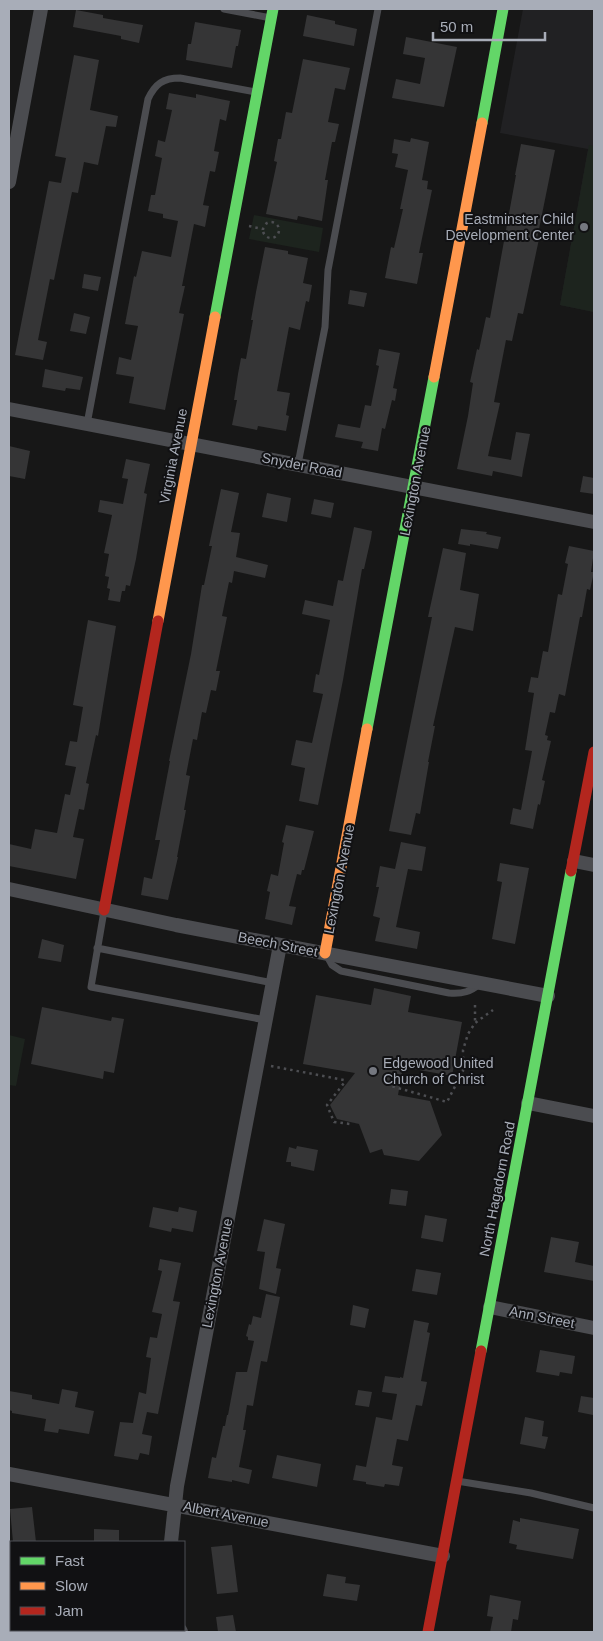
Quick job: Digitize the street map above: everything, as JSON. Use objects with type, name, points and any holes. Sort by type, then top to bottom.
[{"type":"street","points":[[9,182],[41,9]]},
{"type":"street","name":"Lexington Avenue","points":[[325,953],[503,9]]},
{"type":"street","name":"Virginia Avenue","points":[[104,910],[272,13]]},
{"type":"street","name":"Snyder Road","points":[[9,409],[594,522]]},
{"type":"street","name":"North Hagadorn Road","points":[[428,1632],[594,752]]},
{"type":"street","points":[[574,861],[594,865]]},
{"type":"street","name":"Beech Street","points":[[9,889],[280,945],[548,996]]},
{"type":"street","name":"Lexington Avenue","points":[[171,1541],[174,1504],[280,945]]},
{"type":"street","points":[[528,1103],[594,1116]]},
{"type":"street","name":"Ann Street","points":[[490,1307],[594,1328]]},
{"type":"street","name":"Albert Avenue","points":[[9,1474],[443,1556]]},
{"type":"lane","points":[[224,9],[272,13]]},
{"type":"lane","points":[[298,464],[325,327],[328,270],[378,9]]},
{"type":"lane","points":[[87,424],[147,106],[153,89],[160,82],[169,78],[180,78],[256,92]]},
{"type":"lane","points":[[104,910],[91,987],[265,1020]]},
{"type":"lane","points":[[97,948],[272,983]]},
{"type":"lane","points":[[457,1480],[531,1493],[594,1508]]},
{"type":"path","points":[[271,222],[276,223],[279,228],[278,234],[274,238],[268,238],[264,235],[262,229],[265,224],[271,222]]},
{"type":"path","points":[[249,226],[262,229]]},
{"type":"path","points":[[475,1006],[475,1023]]},
{"type":"path","points":[[388,1082],[391,1086],[448,1102],[463,1071],[463,1050],[468,1034],[475,1023],[493,1010]]},
{"type":"path","points":[[271,1066],[344,1080],[344,1083],[327,1105],[334,1122],[350,1124]]},
{"type":"shaded area","name":"Eastminster Child Development Center","points":[[523,9],[594,9],[594,312],[560,305],[588,149],[500,133]]},
{"type":"shaded area","points":[[589,145],[594,146],[594,312],[560,305]]},
{"type":"shaded area","points":[[254,215],[323,228],[319,252],[249,239]]},
{"type":"shaded area","points":[[9,1035],[25,1039],[16,1086],[9,1085]]},
{"type":"building","points":[[76,10],[103,15],[103,18],[143,25],[139,43],[121,39],[121,36],[73,27]]},
{"type":"building","points":[[307,15],[335,21],[335,24],[357,29],[354,46],[303,36]]},
{"type":"building","points":[[195,22],[241,30],[232,68],[186,60],[188,44],[191,44]]},
{"type":"building","points":[[406,37],[457,47],[444,107],[392,98],[396,79],[420,84],[425,58],[403,54]]},
{"type":"building","points":[[74,55],[99,60],[90,110],[118,116],[116,127],[106,126],[98,165],[84,162],[78,193],[72,192],[54,280],[50,279],[38,340],[47,342],[43,360],[15,355],[49,181],[61,183],[66,158],[55,156]]},
{"type":"building","points":[[303,59],[350,68],[345,90],[335,88],[328,122],[339,124],[335,142],[332,142],[325,180],[328,180],[322,221],[298,216],[297,220],[266,214],[277,162],[274,161],[278,139],[281,139],[286,112],[292,113]]},
{"type":"building","points":[[169,93],[196,98],[196,94],[230,101],[226,121],[220,119],[214,151],[219,152],[215,172],[210,171],[203,205],[209,206],[205,227],[194,224],[182,286],[185,286],[179,313],[184,314],[165,410],[129,403],[134,377],[116,374],[119,357],[131,360],[138,326],[125,324],[134,276],[136,277],[142,251],[171,257],[178,221],[163,218],[163,214],[148,211],[151,195],[155,195],[162,158],[155,156],[158,140],[165,142],[172,110],[166,109]]},
{"type":"building","points":[[411,138],[429,142],[422,180],[428,181],[427,189],[432,190],[419,253],[423,253],[417,284],[385,278],[391,247],[394,248],[403,209],[400,209],[408,170],[395,167],[398,154],[392,153],[394,139],[410,142]]},
{"type":"building","points":[[521,144],[555,150],[523,314],[518,313],[512,341],[506,340],[494,402],[500,403],[488,456],[511,460],[516,432],[530,434],[522,477],[493,471],[492,476],[457,469],[473,383],[470,382],[486,317],[490,318]]},
{"type":"building","points":[[265,247],[288,251],[288,254],[308,258],[303,283],[312,285],[309,302],[306,301],[300,330],[289,327],[277,391],[290,393],[286,415],[289,416],[286,431],[258,426],[257,430],[232,425],[237,400],[234,400],[238,374],[241,358],[246,359],[253,320],[251,320]]},
{"type":"building","points":[[84,274],[101,277],[98,291],[82,288]]},
{"type":"building","points":[[350,290],[367,293],[364,307],[348,304]]},
{"type":"building","points":[[74,313],[90,317],[86,334],[70,331]]},
{"type":"building","points":[[379,349],[400,353],[393,388],[397,389],[395,401],[392,400],[385,429],[382,428],[378,451],[361,448],[363,442],[335,437],[338,424],[360,428],[365,405],[371,406],[379,366],[376,365]]},
{"type":"building","points":[[45,369],[83,377],[80,390],[66,388],[65,391],[42,387]]},
{"type":"building","points":[[9,446],[30,451],[25,479],[9,476]]},
{"type":"building","points":[[126,459],[150,464],[144,493],[147,494],[136,559],[130,586],[126,585],[125,591],[122,591],[120,602],[108,600],[110,589],[107,588],[109,577],[105,576],[109,554],[104,553],[112,515],[98,512],[100,500],[123,504],[128,479],[122,478]]},
{"type":"building","points":[[583,476],[594,478],[594,494],[580,492]]},
{"type":"building","points":[[221,489],[239,493],[231,532],[240,533],[236,557],[268,565],[265,578],[234,571],[232,583],[229,582],[222,616],[227,617],[216,671],[220,671],[216,691],[211,690],[206,713],[202,712],[197,740],[193,739],[186,775],[190,776],[184,810],[186,810],[168,900],[141,895],[144,877],[152,879],[160,840],[155,840],[191,654],[202,585],[204,585],[212,546],[209,546]]},
{"type":"building","points":[[267,493],[291,498],[287,522],[262,517]]},
{"type":"building","points":[[314,499],[334,503],[331,518],[311,514]]},
{"type":"building","points":[[354,527],[372,531],[364,569],[362,569],[343,680],[318,805],[299,801],[305,768],[291,765],[296,740],[312,743],[323,694],[313,692],[316,674],[319,675],[330,620],[302,614],[305,600],[333,606],[338,580],[343,581]]},
{"type":"building","points":[[461,529],[487,532],[486,534],[501,537],[498,549],[458,544]]},
{"type":"building","points":[[569,546],[594,551],[591,572],[594,572],[590,590],[587,589],[582,617],[580,617],[565,696],[559,694],[555,713],[550,712],[545,735],[548,736],[547,740],[551,741],[542,780],[545,781],[533,829],[510,824],[513,808],[521,810],[532,751],[525,750],[534,693],[528,692],[531,677],[538,678],[543,651],[548,652],[558,594],[562,595],[568,564],[565,563]]},
{"type":"building","points":[[443,548],[466,553],[460,590],[479,594],[473,631],[455,627],[433,726],[435,726],[420,814],[416,813],[411,835],[389,831],[432,617],[428,617]]},
{"type":"building","points":[[88,620],[116,626],[98,736],[96,735],[86,783],[89,784],[84,810],[79,809],[73,837],[84,839],[76,879],[9,866],[9,844],[31,849],[35,829],[57,833],[65,794],[70,795],[76,767],[65,765],[70,741],[77,742],[83,707],[73,705]]},
{"type":"building","points":[[286,825],[314,831],[304,870],[302,870],[301,875],[297,874],[289,906],[296,907],[292,925],[265,919],[270,892],[267,891],[271,874],[278,876]]},
{"type":"building","points":[[401,842],[426,847],[422,871],[408,869],[396,927],[420,932],[417,949],[375,941],[380,918],[373,916],[379,887],[376,887],[380,866],[395,869]]},
{"type":"building","points":[[500,863],[529,868],[515,944],[492,939],[502,882],[497,881]]},
{"type":"building","points":[[42,939],[64,945],[61,962],[38,958]]},
{"type":"building","name":"Edgewood United Church of Christ","points":[[374,988],[411,996],[408,1012],[462,1022],[452,1076],[403,1067],[398,1095],[430,1101],[442,1135],[419,1161],[384,1155],[382,1149],[370,1153],[359,1124],[337,1119],[330,1105],[355,1073],[303,1064],[316,995],[371,1005]]},
{"type":"building","points":[[42,1007],[111,1021],[112,1017],[124,1019],[114,1073],[104,1071],[103,1079],[31,1064]]},
{"type":"building","points":[[297,1146],[318,1150],[314,1171],[291,1166],[291,1162],[286,1162],[289,1147],[296,1149]]},
{"type":"building","points":[[391,1189],[408,1191],[406,1206],[389,1204]]},
{"type":"building","points":[[153,1207],[178,1212],[179,1207],[197,1211],[193,1232],[172,1228],[171,1232],[149,1227]]},
{"type":"building","points":[[425,1215],[447,1219],[443,1242],[421,1238]]},
{"type":"building","points":[[264,1219],[285,1224],[276,1268],[281,1269],[276,1294],[259,1289],[265,1252],[257,1251]]},
{"type":"building","points":[[551,1237],[579,1242],[575,1262],[594,1266],[594,1281],[544,1272]]},
{"type":"building","points":[[160,1259],[181,1263],[173,1301],[180,1302],[158,1414],[147,1412],[142,1434],[152,1436],[149,1455],[140,1453],[138,1460],[114,1456],[120,1422],[133,1423],[139,1392],[146,1394],[151,1358],[146,1357],[150,1337],[157,1338],[162,1314],[152,1312],[162,1271],[158,1270]]},
{"type":"building","points":[[416,1269],[441,1273],[437,1295],[412,1291]]},
{"type":"building","points":[[266,1294],[280,1297],[267,1362],[261,1361],[253,1406],[247,1405],[243,1430],[246,1430],[239,1467],[252,1470],[249,1484],[208,1478],[212,1457],[216,1458],[223,1426],[225,1426],[228,1415],[236,1372],[247,1372],[254,1341],[248,1340],[246,1336],[249,1324],[251,1325],[253,1316],[261,1318]]},
{"type":"building","points":[[353,1305],[369,1309],[365,1328],[350,1325]]},
{"type":"building","points":[[414,1320],[429,1323],[427,1332],[430,1333],[421,1381],[427,1382],[422,1406],[416,1405],[408,1441],[397,1439],[392,1465],[403,1467],[399,1486],[385,1484],[384,1487],[353,1480],[356,1465],[366,1467],[376,1417],[392,1420],[397,1394],[382,1392],[385,1376],[403,1378]]},
{"type":"building","points":[[540,1350],[575,1356],[572,1374],[560,1372],[559,1376],[536,1372]]},
{"type":"building","points":[[62,1389],[78,1392],[75,1407],[94,1411],[89,1434],[59,1429],[58,1433],[44,1431],[46,1419],[12,1413],[9,1410],[9,1391],[32,1395],[32,1399],[59,1404]]},
{"type":"building","points":[[358,1390],[372,1392],[369,1407],[355,1405]]},
{"type":"building","points":[[581,1396],[594,1398],[593,1415],[578,1412]]},
{"type":"building","points":[[525,1417],[544,1421],[542,1436],[548,1437],[545,1449],[520,1444]]},
{"type":"building","points":[[277,1455],[321,1464],[317,1487],[272,1478]]},
{"type":"building","points":[[32,1507],[36,1541],[13,1541],[10,1509]]},
{"type":"building","points":[[520,1518],[579,1529],[573,1559],[516,1549],[517,1545],[509,1543],[513,1520],[520,1522]]},
{"type":"building","points":[[94,1529],[119,1530],[119,1541],[94,1541]]},
{"type":"building","points":[[232,1545],[238,1592],[217,1594],[211,1547]]},
{"type":"building","points":[[327,1574],[346,1577],[345,1583],[360,1585],[357,1601],[323,1596]]},
{"type":"building","points":[[490,1595],[521,1601],[518,1620],[513,1619],[511,1632],[490,1632],[493,1617],[487,1616]]},
{"type":"building","points":[[233,1615],[236,1632],[218,1632],[216,1617]]},
{"type":"traffic: fast","points":[[215,317],[273,9]]},
{"type":"traffic: fast","points":[[482,123],[503,9]]},
{"type":"traffic: fast","points":[[367,729],[434,377]]},
{"type":"traffic: fast","points":[[481,1351],[571,871]]},
{"type":"traffic: slow","points":[[434,377],[482,123]]},
{"type":"traffic: slow","points":[[158,621],[215,317]]},
{"type":"traffic: slow","points":[[325,953],[367,729]]},
{"type":"traffic: jam","points":[[104,910],[158,621]]},
{"type":"traffic: jam","points":[[571,871],[594,752]]},
{"type":"traffic: jam","points":[[428,1632],[481,1351]]},
{"type":"place","name":"Eastminster Child Development Center","points":[[584,227]]},
{"type":"place","name":"Edgewood United Church of Christ","points":[[373,1071]]}]
